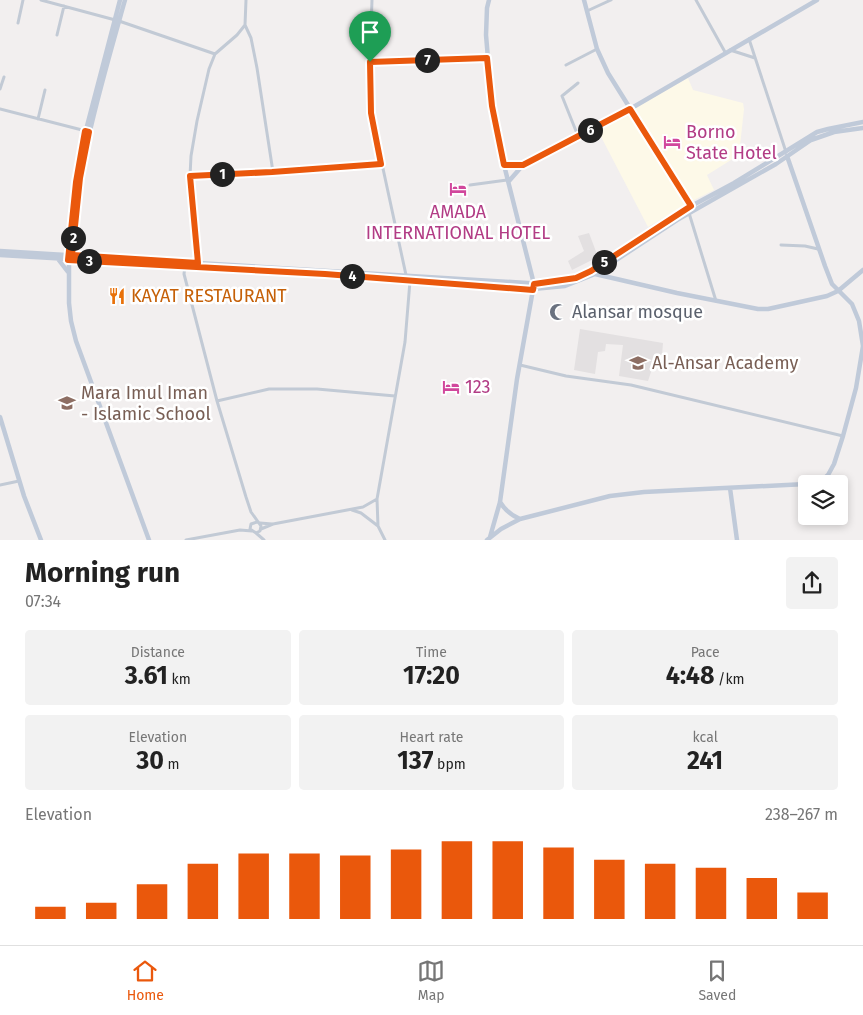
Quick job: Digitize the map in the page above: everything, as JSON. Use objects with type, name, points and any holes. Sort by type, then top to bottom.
[{"type":"street","points":[[18,23],[23,0]]},
{"type":"street","points":[[41,0],[117,20],[215,54]]},
{"type":"street","points":[[120,0],[117,20],[87,132],[70,259],[69,303],[76,341],[149,540]]},
{"type":"street","points":[[117,20],[125,0]]},
{"type":"street","points":[[246,0],[245,26],[250,38],[258,76],[272,172]]},
{"type":"street","points":[[372,0],[371,113],[406,275]]},
{"type":"street","points":[[488,538],[500,502],[520,365],[534,287],[504,165],[492,106],[487,58],[487,8],[489,0]]},
{"type":"street","points":[[584,0],[597,49],[608,73],[691,206]]},
{"type":"street","points":[[587,11],[611,0]]},
{"type":"street","points":[[696,0],[727,51],[755,58]]},
{"type":"street","points":[[470,185],[508,181],[523,165],[630,109],[817,0]]},
{"type":"street","points":[[57,35],[64,6]]},
{"type":"street","points":[[198,263],[190,176],[191,156],[197,121],[209,70],[215,54],[245,26]]},
{"type":"street","points":[[748,39],[832,284],[852,304],[859,321],[863,346],[856,388],[843,436],[828,475]]},
{"type":"street","points":[[566,65],[597,49]]},
{"type":"street","points":[[370,62],[487,58]]},
{"type":"street","points":[[0,89],[4,77]]},
{"type":"street","points":[[578,83],[562,96],[578,136]]},
{"type":"street","points":[[38,119],[45,90]]},
{"type":"street","points":[[0,109],[87,132]]},
{"type":"street","points":[[0,251],[70,259],[410,281],[534,287],[565,286],[595,274],[689,213],[736,188],[817,132],[828,128],[863,122]]},
{"type":"street","points":[[0,255],[58,259],[198,263],[406,275],[534,287],[576,278],[603,263],[691,206],[811,140],[834,132],[863,128]]},
{"type":"street","points":[[190,176],[381,164]]},
{"type":"street","points":[[504,165],[523,165]]},
{"type":"street","points":[[689,213],[716,301]]},
{"type":"street","points":[[782,245],[819,249]]},
{"type":"street","points":[[58,259],[69,274]]},
{"type":"street","points":[[185,266],[184,274],[217,401],[251,512],[252,531]]},
{"type":"street","points":[[595,274],[716,301],[758,309],[768,309],[827,296],[838,291],[863,270]]},
{"type":"street","points":[[385,540],[378,526],[377,499],[405,342],[410,281]]},
{"type":"street","points":[[520,365],[566,376],[631,385],[843,436]]},
{"type":"street","points":[[217,401],[270,389],[317,389],[395,396]]},
{"type":"street","points":[[0,417],[18,481],[41,540]]},
{"type":"street","points":[[0,485],[18,481]]},
{"type":"street","points":[[488,538],[520,519],[628,493],[798,484]]},
{"type":"street","points":[[730,488],[738,540]]},
{"type":"street","points":[[256,533],[273,524],[351,510],[370,504],[377,499]]},
{"type":"street","points":[[500,502],[505,510],[520,519]]},
{"type":"street","points":[[351,510],[361,513],[378,526]]},
{"type":"street","points":[[251,512],[259,522],[264,540]]},
{"type":"street","points":[[240,530],[259,522],[273,524]]},
{"type":"street","points":[[186,540],[240,530],[252,531],[264,540]]},
{"type":"shaded area","name":"Borno State Hotel","points":[[688,78],[693,90],[743,103],[739,155],[707,175],[714,190],[648,227],[597,129]]},
{"type":"shaded area","points":[[589,233],[598,257],[572,270],[568,261],[584,251],[578,236]]},
{"type":"shaded area","name":"Al-Ansar Academy","points":[[580,329],[663,343],[662,355],[657,354],[648,381],[619,376],[623,345],[606,344],[605,351],[598,352],[595,374],[574,370]]},
{"type":"place","name":"Borno State Hotel","points":[[672,142]]},
{"type":"place","name":"AMADA INTERNATIONAL HOTEL","points":[[458,189]]},
{"type":"place","name":"KAYAT RESTAURANT","points":[[117,296]]},
{"type":"place","name":"Alansar mosque","points":[[558,312]]},
{"type":"place","name":"Al-Ansar Academy","points":[[638,363]]},
{"type":"place","name":"123","points":[[451,387]]},
{"type":"place","name":"Mara Imul Iman - Islamic School","points":[[67,403]]},
{"type":"route","points":[[487,58],[492,106],[504,165],[523,165],[630,109],[691,206],[591,271],[576,278],[534,284],[533,290],[325,274],[68,260],[76,182],[85,131],[89,132],[80,178],[72,255],[198,263],[190,176],[345,168],[381,164],[371,113],[370,62],[487,58]]}]
